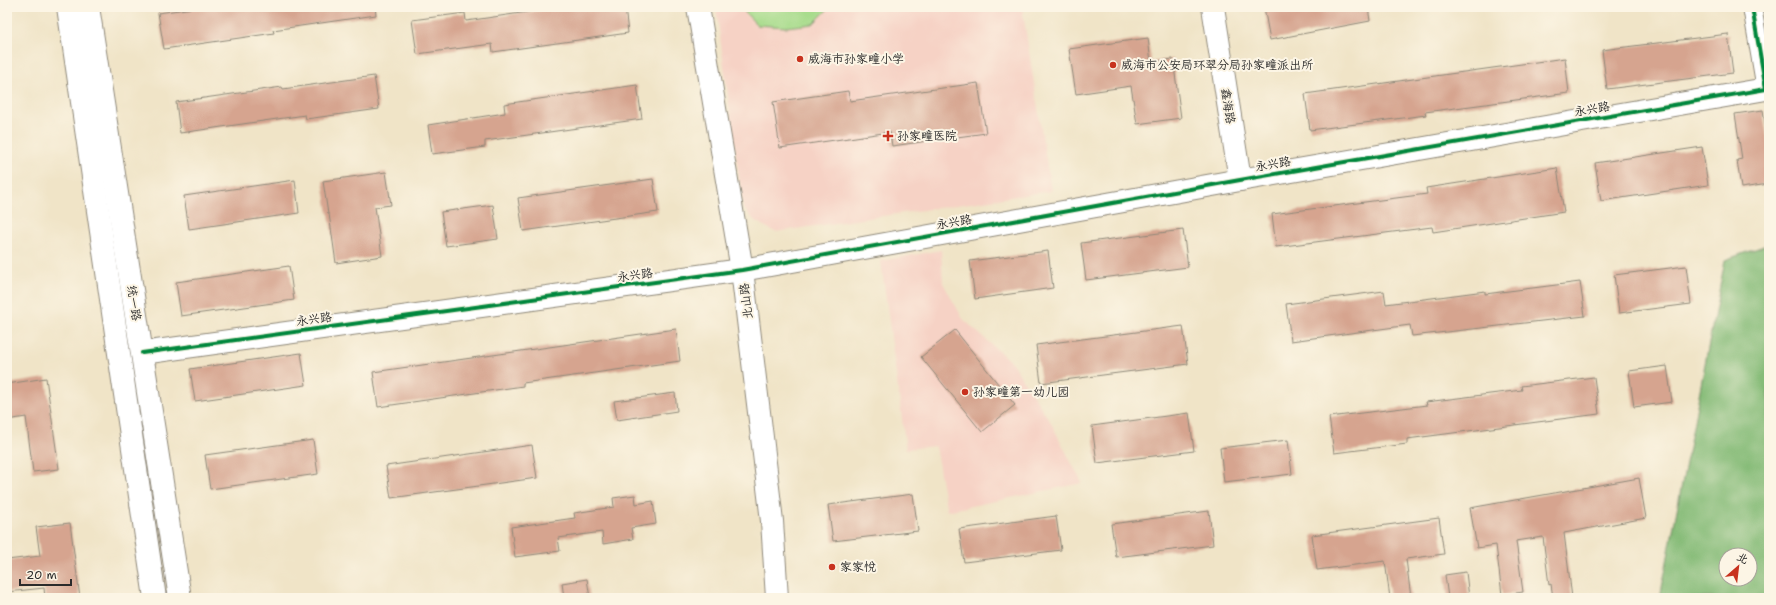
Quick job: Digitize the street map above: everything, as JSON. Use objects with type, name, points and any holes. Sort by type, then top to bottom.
[{"type":"street","name":"统一路","points":[[68,7],[156,598]]},
{"type":"street","name":"统一路","points":[[88,7],[180,598]]},
{"type":"street","name":"北山路","points":[[698,7],[742,270],[772,521],[777,598]]},
{"type":"street","name":"鑫海路","points":[[1213,7],[1240,180]]},
{"type":"street","points":[[1752,7],[1766,89]]},
{"type":"street","name":"永兴路","points":[[142,352],[742,270],[1240,180],[1766,89]]},
{"type":"shaded area","name":"孙家疃医院","points":[[716,7],[1022,7],[1051,191],[775,232],[755,221],[743,208]]},
{"type":"shaded area","name":"孙家疃第一幼儿园","points":[[941,250],[943,283],[963,319],[1012,363],[1050,421],[1082,483],[947,511],[935,446],[906,449],[881,261]]},
{"type":"green space","points":[[740,7],[830,7],[813,24],[786,27],[757,25]]},
{"type":"green space","points":[[1769,244],[1769,598],[1660,598],[1725,260]]},
{"type":"building","points":[[200,7],[375,7],[376,15],[273,30],[274,33],[164,49],[158,13]]},
{"type":"building","points":[[562,7],[625,7],[628,33],[493,52],[492,44],[417,54],[412,20],[465,13],[466,21]]},
{"type":"building","points":[[1264,7],[1368,7],[1370,21],[1270,40]]},
{"type":"building","points":[[1728,34],[1733,73],[1607,89],[1602,50]]},
{"type":"building","points":[[1148,38],[1151,62],[1173,59],[1181,118],[1137,124],[1131,86],[1076,94],[1069,49]]},
{"type":"building","points":[[1565,58],[1569,93],[1425,112],[1426,115],[1310,130],[1305,94]]},
{"type":"building","points":[[374,76],[379,109],[306,119],[305,115],[180,133],[176,102]]},
{"type":"building","points":[[978,83],[986,133],[892,146],[890,132],[780,148],[773,102],[848,91],[850,101]]},
{"type":"building","points":[[637,85],[642,119],[485,141],[485,147],[432,154],[428,125],[505,113],[504,104]]},
{"type":"building","points":[[1763,110],[1769,149],[1769,184],[1741,188],[1737,160],[1742,159],[1735,114]]},
{"type":"building","points":[[1702,147],[1708,185],[1601,201],[1595,163]]},
{"type":"building","points":[[1557,168],[1564,212],[1433,232],[1432,227],[1276,247],[1272,214],[1427,194],[1426,188]]},
{"type":"building","points":[[386,172],[391,205],[375,207],[382,256],[336,263],[323,181]]},
{"type":"building","points":[[653,179],[658,212],[523,231],[518,198]]},
{"type":"building","points":[[295,180],[299,213],[189,229],[184,196]]},
{"type":"building","points":[[493,205],[498,239],[446,246],[441,212]]},
{"type":"building","points":[[1183,230],[1188,267],[1086,280],[1081,243]]},
{"type":"building","points":[[1048,251],[1053,288],[975,299],[970,261]]},
{"type":"building","points":[[289,266],[294,300],[181,316],[176,282]]},
{"type":"building","points":[[1686,266],[1691,304],[1619,313],[1614,275]]},
{"type":"building","points":[[1580,282],[1585,316],[1412,336],[1410,325],[1291,341],[1286,304],[1384,291],[1386,304],[1485,291],[1485,294]]},
{"type":"building","points":[[1183,326],[1188,364],[1041,383],[1036,345]]},
{"type":"building","points":[[676,329],[680,361],[523,383],[523,386],[378,407],[373,372]]},
{"type":"building","points":[[955,330],[1015,405],[982,432],[921,357]]},
{"type":"building","points":[[301,353],[306,385],[195,401],[190,369]]},
{"type":"building","points":[[1667,366],[1672,402],[1634,407],[1629,371]]},
{"type":"building","points":[[1594,377],[1599,414],[1407,439],[1407,444],[1334,453],[1329,417],[1427,405],[1426,402],[1522,390],[1521,386]]},
{"type":"building","points":[[46,378],[59,469],[33,472],[26,417],[7,420],[7,384]]},
{"type":"building","points":[[675,393],[677,411],[617,420],[614,401]]},
{"type":"building","points":[[1189,413],[1194,451],[1097,463],[1092,426]]},
{"type":"building","points":[[313,440],[318,474],[210,489],[205,455]]},
{"type":"building","points":[[1288,440],[1292,474],[1224,482],[1220,448]]},
{"type":"building","points":[[532,445],[537,478],[391,498],[386,466]]},
{"type":"building","points":[[1639,478],[1646,518],[1564,533],[1572,598],[1553,598],[1551,584],[1549,585],[1543,537],[1516,541],[1523,592],[1502,595],[1496,545],[1477,548],[1470,508]]},
{"type":"building","points":[[913,494],[918,531],[833,541],[828,505]]},
{"type":"building","points":[[635,495],[636,504],[653,501],[656,524],[631,528],[633,539],[603,544],[602,532],[558,538],[560,551],[515,557],[511,527],[575,518],[574,513],[614,507],[613,498]]},
{"type":"building","points":[[1209,511],[1213,545],[1116,557],[1111,524]]},
{"type":"building","points":[[1056,516],[1061,550],[964,562],[959,529]]},
{"type":"building","points":[[1439,518],[1444,554],[1406,559],[1411,598],[1390,598],[1385,561],[1317,570],[1312,535]]},
{"type":"building","points":[[70,523],[80,598],[45,598],[44,588],[7,592],[7,560],[40,556],[36,527]]},
{"type":"building","points":[[1466,572],[1469,598],[1448,598],[1445,575]]},
{"type":"building","points":[[587,579],[590,598],[564,598],[562,583]]},
{"type":"cycle path","points":[[142,353],[742,270],[1240,180],[1766,89],[1752,7]]},
{"type":"place","name":"威海市孙家疃小学","points":[[800,59]]},
{"type":"place","name":"威海市公安局环翠分局孙家疃派出所","points":[[1113,65]]},
{"type":"place","name":"孙家疃医院","points":[[888,136]]},
{"type":"place","name":"孙家疃第一幼儿园","points":[[965,392]]},
{"type":"place","name":"家家悦","points":[[832,567]]}]
